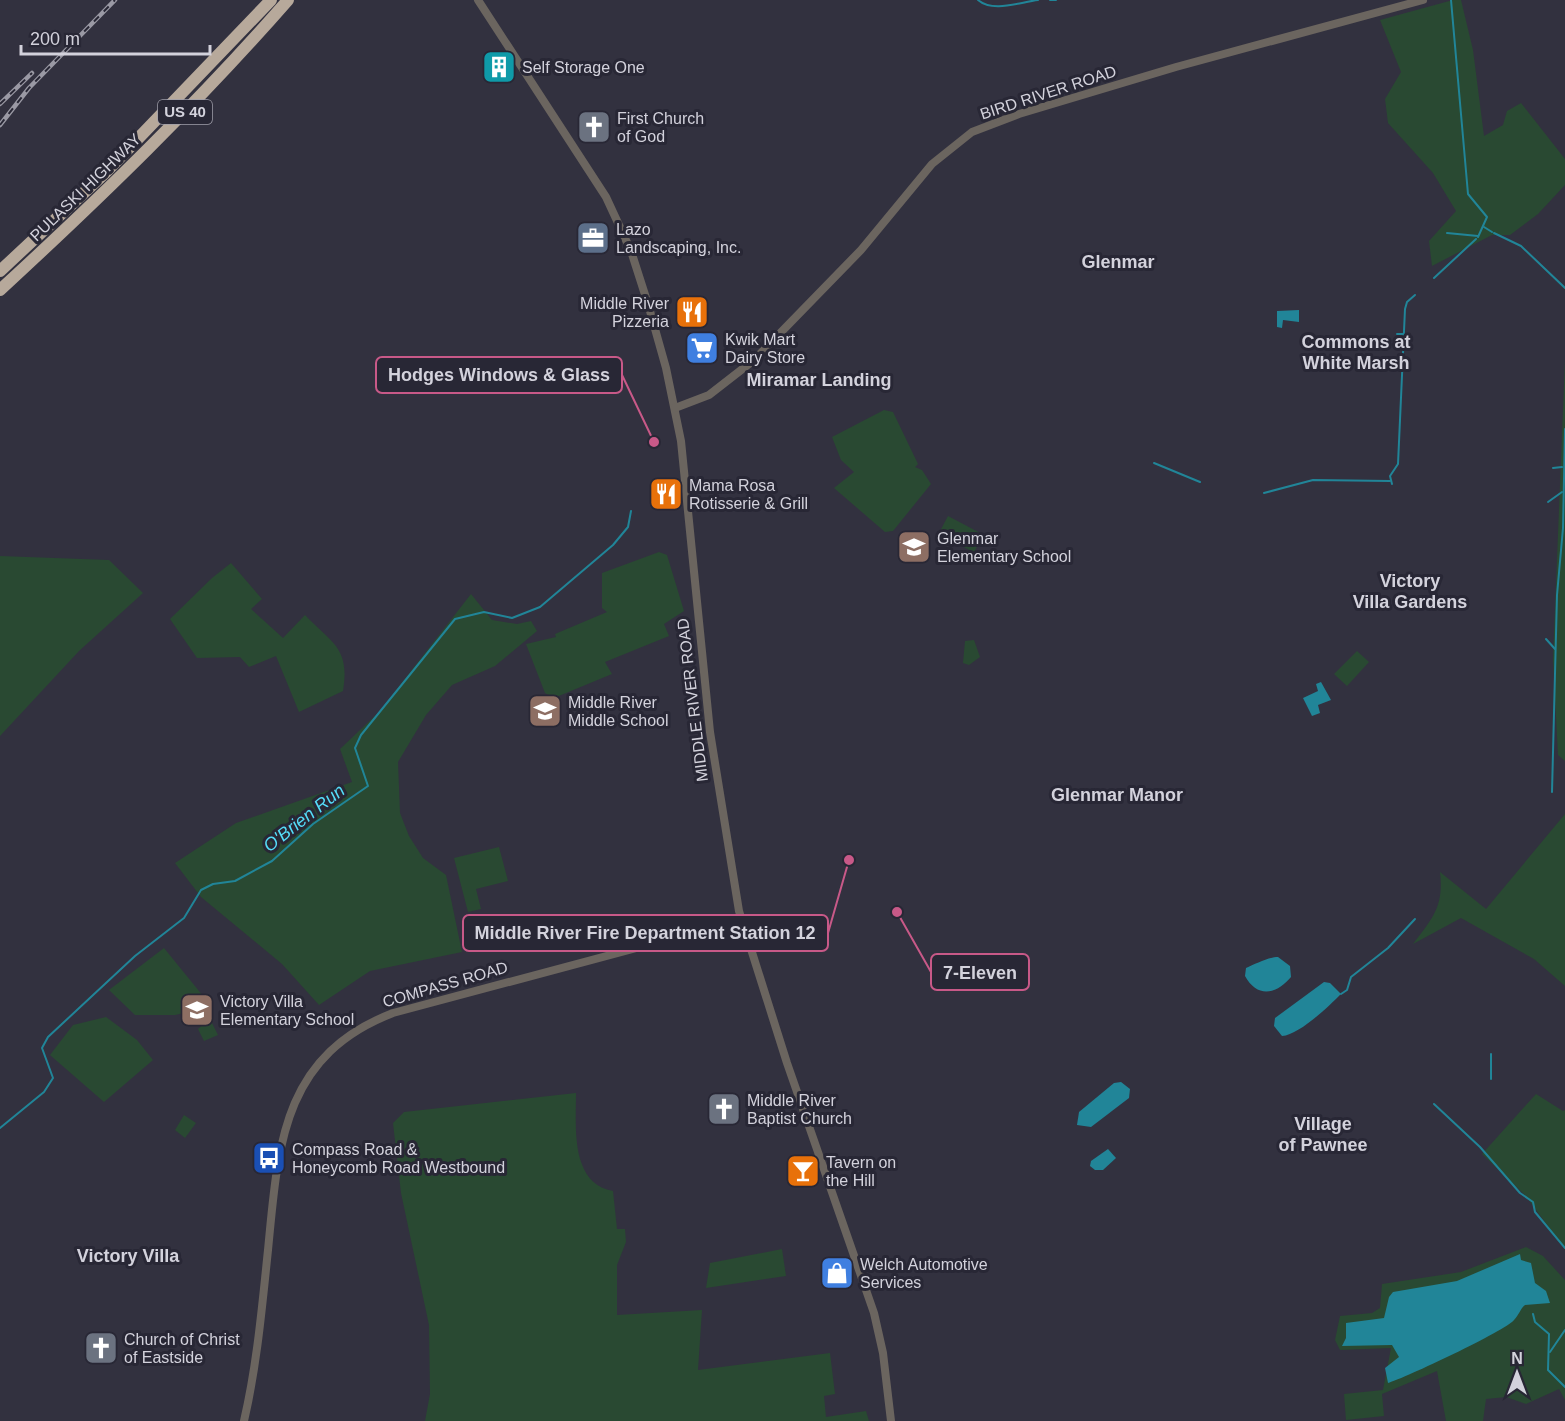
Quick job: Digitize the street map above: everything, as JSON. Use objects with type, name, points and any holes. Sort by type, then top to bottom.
[{"type":"highway","name":"PULASKI HIGHWAY","points":[[0,271],[105,173],[271,0]]},
{"type":"highway","name":"PULASKI HIGHWAY","points":[[0,290],[99,199],[169,129],[288,0]]},
{"type":"street","name":"MIDDLE RIVER ROAD","points":[[478,0],[603,192],[631,251],[648,304],[675,408],[685,474],[710,732],[729,863],[741,920],[780,1042],[874,1313],[883,1353],[891,1421]]},
{"type":"street","name":"BIRD RIVER ROAD","points":[[675,408],[709,395],[754,360],[861,250],[932,164],[972,132],[1019,114],[1165,70],[1423,0]]},
{"type":"street","name":"COMPASS ROAD","points":[[244,1421],[254,1367],[276,1172],[284,1129],[299,1093],[331,1052],[359,1029],[393,1013],[741,920]]},
{"type":"green space","points":[[1453,0],[1461,0],[1473,50],[1484,136],[1503,125],[1507,111],[1521,103],[1565,159],[1565,185],[1538,214],[1510,235],[1492,235],[1432,266],[1429,241],[1456,211],[1433,173],[1388,123],[1385,99],[1401,72],[1380,20]]},
{"type":"green space","points":[[1565,360],[1565,761],[1558,755],[1553,659]]},
{"type":"green space","points":[[884,410],[893,412],[918,464],[915,467],[922,470],[931,484],[893,531],[885,532],[834,488],[854,472],[841,460],[832,437]]},
{"type":"green space","points":[[948,516],[984,535],[974,552],[938,535]]},
{"type":"green space","points":[[659,552],[667,555],[684,611],[664,624],[669,636],[605,662],[612,674],[554,698],[545,693],[526,644],[556,637],[555,634],[607,612],[602,608],[602,573]]},
{"type":"green space","points":[[0,556],[109,560],[143,593],[79,651],[0,736]]},
{"type":"green space","points":[[231,563],[262,599],[251,609],[283,638],[305,615],[331,640],[344,665],[343,691],[299,712],[276,656],[249,667],[240,657],[197,658],[170,619]]},
{"type":"green space","points":[[471,594],[492,620],[517,624],[531,621],[537,631],[495,666],[452,685],[426,715],[398,762],[400,813],[409,836],[423,858],[446,875],[462,952],[370,971],[319,1005],[282,964],[201,897],[175,863],[236,823],[352,782],[340,749],[379,712]]},
{"type":"green space","points":[[974,640],[980,657],[969,665],[963,663],[965,641]]},
{"type":"green space","points":[[1357,651],[1369,662],[1347,686],[1334,674]]},
{"type":"green space","points":[[1565,814],[1565,986],[1534,959],[1461,918],[1413,944],[1436,911],[1440,894],[1440,872],[1486,909]]},
{"type":"green space","points":[[499,847],[508,881],[476,889],[481,909],[468,912],[454,858]]},
{"type":"green space","points":[[164,948],[212,1007],[175,1015],[135,1015],[109,990]]},
{"type":"green space","points":[[106,1017],[137,1040],[153,1060],[104,1102],[50,1055],[73,1025]]},
{"type":"green space","points":[[208,1020],[211,1021],[218,1035],[204,1041],[198,1029]]},
{"type":"green space","points":[[576,1093],[576,1137],[582,1165],[589,1177],[599,1186],[613,1191],[617,1229],[625,1229],[626,1242],[617,1265],[617,1315],[702,1310],[698,1370],[830,1353],[835,1394],[824,1396],[826,1417],[866,1411],[869,1421],[425,1421],[430,1394],[429,1325],[401,1193],[393,1123],[404,1112]]},
{"type":"green space","points":[[1536,1094],[1563,1111],[1565,1110],[1565,1249],[1525,1195],[1482,1154]]},
{"type":"green space","points":[[184,1115],[196,1123],[185,1138],[175,1130]]},
{"type":"green space","points":[[1526,1247],[1543,1256],[1565,1280],[1565,1400],[1559,1389],[1526,1404],[1506,1397],[1486,1399],[1483,1421],[1446,1421],[1437,1371],[1382,1394],[1384,1416],[1346,1420],[1344,1394],[1383,1390],[1391,1348],[1340,1350],[1335,1340],[1340,1316],[1372,1313],[1380,1308],[1382,1284],[1461,1272]]},
{"type":"green space","points":[[782,1249],[786,1276],[706,1288],[710,1263]]},
{"type":"water","points":[[1299,310],[1299,322],[1283,320],[1282,328],[1277,327],[1277,311]]},
{"type":"water","points":[[1321,682],[1331,700],[1318,705],[1320,713],[1312,716],[1303,698],[1318,691],[1316,684]]},
{"type":"water","points":[[1278,957],[1290,966],[1291,977],[1279,988],[1267,992],[1255,988],[1245,976],[1246,968],[1266,959]]},
{"type":"water","points":[[1324,982],[1330,983],[1341,994],[1297,1031],[1282,1036],[1274,1026],[1275,1018]]},
{"type":"water","points":[[1121,1082],[1130,1089],[1129,1098],[1091,1127],[1077,1125],[1079,1112],[1114,1083]]},
{"type":"water","points":[[1108,1149],[1116,1158],[1103,1170],[1095,1170],[1090,1166],[1091,1161]]},
{"type":"water","points":[[1520,1254],[1521,1260],[1531,1263],[1535,1283],[1546,1291],[1550,1303],[1525,1305],[1507,1326],[1475,1343],[1388,1383],[1385,1368],[1399,1357],[1392,1345],[1342,1346],[1346,1338],[1346,1323],[1384,1318],[1389,1297],[1393,1292],[1457,1281]]},
{"type":"waterway","points":[[978,0],[991,6],[1007,6],[1038,0]]},
{"type":"waterway","points":[[1050,0],[1056,0]]},
{"type":"waterway","points":[[1451,0],[1468,194],[1487,217],[1478,237]]},
{"type":"waterway","points":[[1484,227],[1492,232]]},
{"type":"waterway","points":[[1447,233],[1478,236]]},
{"type":"waterway","points":[[1494,233],[1521,246],[1565,288]]},
{"type":"waterway","points":[[1434,278],[1476,239]]},
{"type":"waterway","points":[[1392,484],[1390,476],[1398,464],[1405,309],[1407,302],[1415,295]]},
{"type":"waterway","points":[[1397,334],[1404,334]]},
{"type":"waterway","points":[[1552,792],[1557,595],[1563,528],[1565,429]]},
{"type":"waterway","points":[[1154,463],[1200,482]]},
{"type":"waterway","points":[[1553,468],[1562,467]]},
{"type":"waterway","points":[[1264,493],[1313,480],[1390,481]]},
{"type":"waterway","points":[[1548,502],[1562,492]]},
{"type":"waterway","name":"O'Brien Run","points":[[0,1128],[44,1092],[53,1078],[42,1048],[48,1037],[135,956],[184,918],[201,890],[213,884],[235,881],[272,861],[313,824],[368,786],[355,748],[361,735],[455,619],[484,612],[512,618],[540,607],[613,545],[628,527],[631,511]]},
{"type":"waterway","points":[[1546,639],[1555,649]]},
{"type":"waterway","points":[[1341,994],[1347,990],[1351,977],[1388,948],[1415,919]]},
{"type":"waterway","points":[[1491,1054],[1491,1079]]},
{"type":"waterway","points":[[1434,1104],[1480,1147],[1520,1193],[1533,1202],[1535,1212],[1565,1248]]},
{"type":"waterway","points":[[1533,1314],[1535,1322],[1549,1334],[1548,1370],[1565,1387]]},
{"type":"waterway","points":[[1550,1352],[1565,1330]]},
{"type":"railway","points":[[0,125],[29,88],[115,0]]},
{"type":"railway","points":[[0,104],[32,73]]},
{"type":"place","name":"Self Storage One","points":[[499,67]]},
{"type":"place","name":"First Church of God","points":[[594,127]]},
{"type":"place","name":"Lazo Landscaping, Inc.","points":[[593,238]]},
{"type":"place","name":"Middle River Pizzeria","points":[[692,312]]},
{"type":"place","name":"Kwik Mart Dairy Store","points":[[702,348]]},
{"type":"place","name":"Hodges Windows & Glass","points":[[654,442]]},
{"type":"place","name":"Mama Rosa Rotisserie & Grill","points":[[666,494]]},
{"type":"place","name":"Glenmar Elementary School","points":[[914,547]]},
{"type":"place","name":"Middle River Middle School","points":[[545,711]]},
{"type":"place","name":"Middle River Fire Department Station 12","points":[[849,860]]},
{"type":"place","name":"7-Eleven","points":[[897,912]]},
{"type":"place","name":"Victory Villa Elementary School","points":[[197,1010]]},
{"type":"place","name":"Middle River Baptist Church","points":[[724,1109]]},
{"type":"place","name":"Compass Road & Honeycomb Road Westbound","points":[[269,1158]]},
{"type":"place","name":"Tavern on the Hill","points":[[803,1171]]},
{"type":"place","name":"Welch Automotive Services","points":[[837,1273]]},
{"type":"place","name":"Church of Christ of Eastside","points":[[101,1348]]},
{"type":"district","name":"Glenmar","points":[[1118,262]]},
{"type":"district","name":"Commons at White Marsh","points":[[1356,352]]},
{"type":"district","name":"Miramar Landing","points":[[819,380]]},
{"type":"district","name":"Victory Villa Gardens","points":[[1410,591]]},
{"type":"district","name":"Glenmar Manor","points":[[1117,795]]},
{"type":"district","name":"Village of Pawnee","points":[[1323,1134]]},
{"type":"district","name":"Victory Villa","points":[[128,1256]]}]
